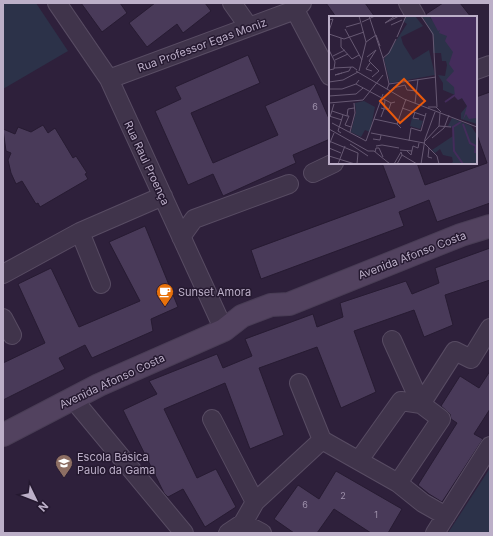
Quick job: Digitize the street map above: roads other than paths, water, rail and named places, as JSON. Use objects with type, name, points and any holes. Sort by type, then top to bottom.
[{"type":"main road","name":"Avenida Afonso Costa","points":[[3,435],[99,385],[224,330],[248,313],[271,305],[289,304],[461,235],[490,226]]},
{"type":"street","name":"Rua Raul Proença","points":[[57,3],[109,80],[224,330]]},
{"type":"street","points":[[232,3],[249,27]]},
{"type":"street","points":[[408,3],[415,16]]},
{"type":"street","name":"Rua Professor Egas Moniz","points":[[109,80],[298,7],[329,74]]},
{"type":"street","points":[[477,70],[490,65]]},
{"type":"street","points":[[314,173],[332,164]]},
{"type":"street","points":[[181,237],[194,219],[289,184]]},
{"type":"street","points":[[3,274],[80,232],[163,196]]},
{"type":"street","points":[[80,232],[101,284]]},
{"type":"street","points":[[3,318],[12,336]]},
{"type":"street","points":[[421,404],[455,351],[471,359],[490,328]]},
{"type":"street","points":[[392,340],[421,404]]},
{"type":"street","points":[[299,383],[322,440],[398,483],[423,503],[446,516]]},
{"type":"street","points":[[72,398],[184,533]]},
{"type":"street","points":[[359,460],[401,401],[421,404],[441,419],[398,483]]},
{"type":"street","points":[[212,419],[255,502]]},
{"type":"street","points":[[228,533],[243,523],[255,502],[322,440]]},
{"type":"street","points":[[435,533],[490,446]]},
{"type":"street","points":[[243,523],[262,533]]},
{"type":"place","name":"Sunset Amora","points":[[165,307]]},
{"type":"place","name":"Escola Básica Paulo da Gama","points":[[64,478]]}]
